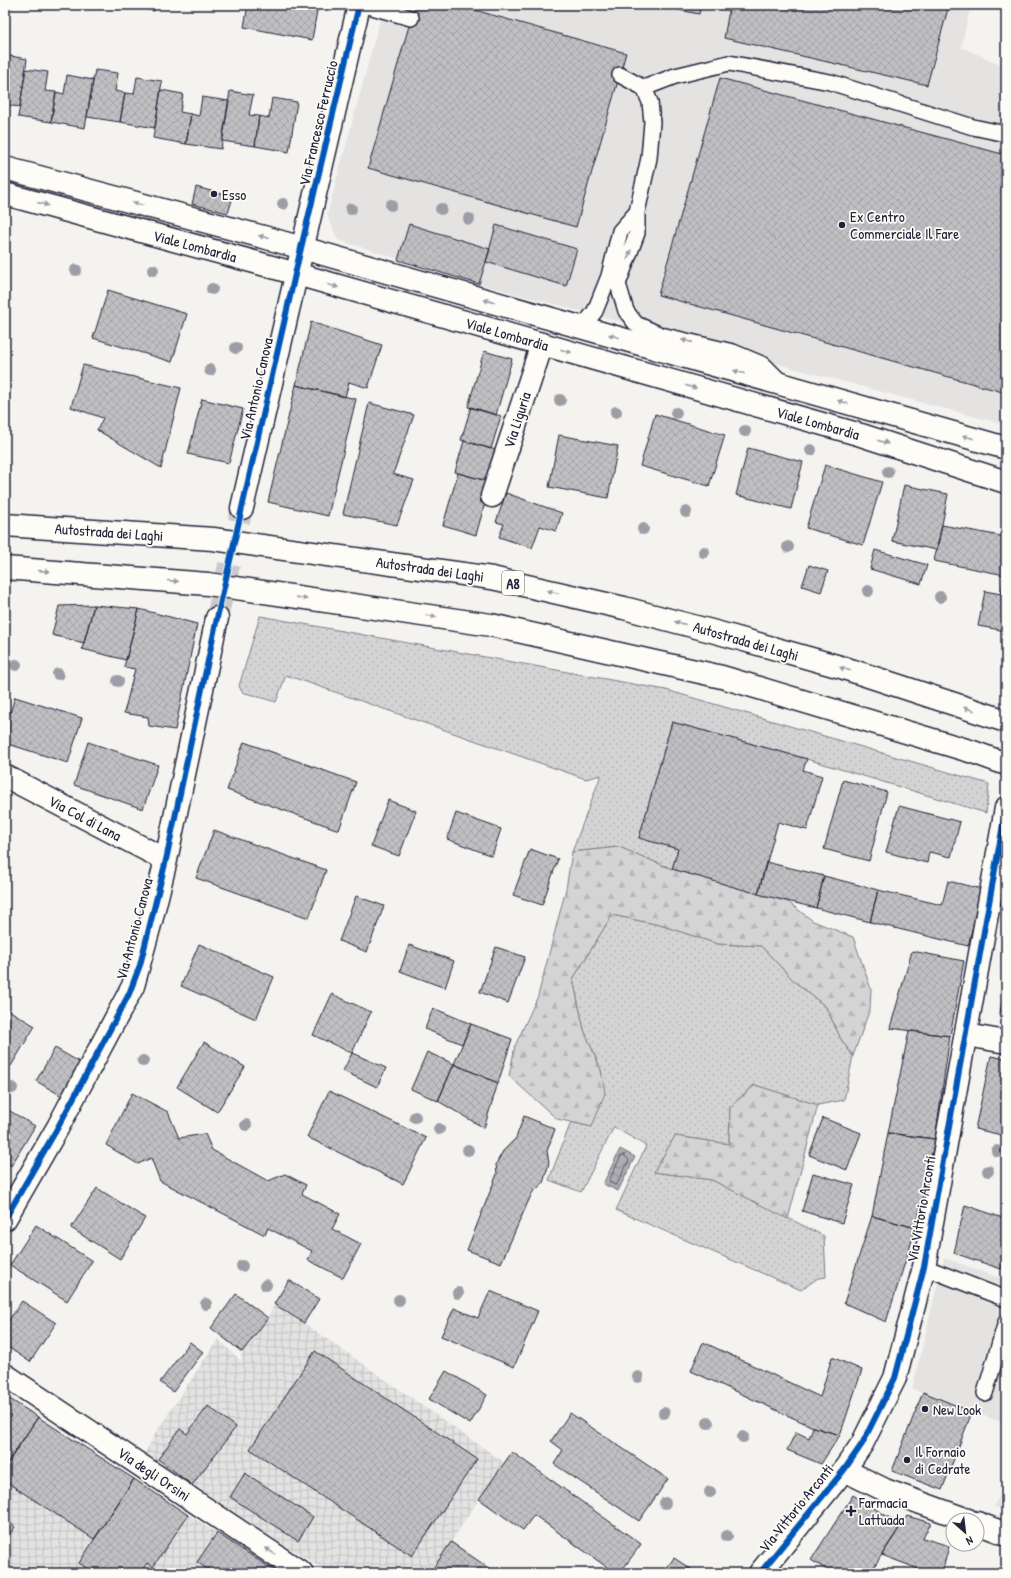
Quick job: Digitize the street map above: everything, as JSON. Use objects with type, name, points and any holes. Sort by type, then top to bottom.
[{"type":"main road","name":"Via Francesco Ferruccio","points":[[296,275],[301,248],[359,5]]},
{"type":"main road","name":"Viale Lombardia","points":[[5,168],[301,248],[1006,448]]},
{"type":"main road","name":"Viale Lombardia","points":[[5,194],[861,435],[1006,482]]},
{"type":"main road","name":"Via Antonio Canova","points":[[242,508],[296,275]]},
{"type":"main road","name":"Via Liguria","points":[[492,496],[542,344]]},
{"type":"main road","name":"Autostrada dei Laghi","points":[[5,526],[213,538],[492,578],[624,608],[719,633],[844,668],[1006,721]]},
{"type":"main road","points":[[5,568],[208,584],[491,625],[722,677],[973,752],[1006,764]]},
{"type":"main road","name":"Via Antonio Canova","points":[[5,1219],[58,1127],[133,986],[166,860],[217,618]]},
{"type":"main road","name":"Via Col di Lana","points":[[5,776],[166,860]]},
{"type":"main road","name":"Via Vittorio Arconti","points":[[760,1573],[844,1470],[862,1444],[895,1378],[924,1267],[1006,808]]},
{"type":"main road","points":[[966,1035],[1006,1042]]},
{"type":"main road","name":"Via degli Orsini","points":[[5,1375],[302,1573]]},
{"type":"main road","points":[[844,1470],[885,1490],[946,1512]]},
{"type":"main road","points":[[985,1526],[1006,1534]]},
{"type":"lane","points":[[365,5],[412,18]]},
{"type":"lane","points":[[644,88],[674,76],[729,63],[830,82],[973,127],[1006,134]]},
{"type":"lane","points":[[620,75],[644,88],[650,102],[652,122],[649,158],[636,212],[637,233],[618,284],[626,311],[636,324],[661,335],[733,352],[758,362],[764,365],[784,385]]},
{"type":"lane","points":[[579,326],[589,319],[595,311],[609,276],[620,231],[636,212]]},
{"type":"lane","points":[[924,1267],[1006,1299]]},
{"type":"lane","points":[[985,1393],[1006,1322]]},
{"type":"shaded area","points":[[384,5],[971,5],[961,47],[1006,67],[1006,425],[479,284],[338,240],[327,215]]},
{"type":"shaded area","points":[[944,1258],[1006,1280],[1006,1424],[912,1389]]},
{"type":"shaded area","points":[[274,1304],[304,1323],[505,1463],[451,1542],[496,1573],[329,1573],[143,1457],[155,1434],[218,1339],[241,1361],[242,1352],[268,1318]]},
{"type":"shaded area","points":[[5,1396],[217,1533],[278,1573],[5,1573]]},
{"type":"shaded area","points":[[1006,1479],[1006,1511],[994,1507]]},
{"type":"green space","points":[[260,616],[666,690],[989,784],[986,813],[807,759],[672,722],[639,838],[678,849],[672,869],[619,847],[572,852],[601,775],[586,779],[286,675],[276,702],[242,692],[239,686]]},
{"type":"green space","points":[[619,847],[672,869],[788,902],[813,921],[853,937],[871,989],[870,1009],[853,1056],[841,1039],[826,1007],[795,982],[761,946],[718,944],[660,925],[612,915],[573,979],[584,1030],[601,1070],[605,1093],[592,1127],[557,1119],[509,1076],[515,1046],[538,996],[566,889],[572,852]]},
{"type":"green space","points":[[612,915],[660,925],[718,944],[761,946],[795,982],[826,1007],[841,1039],[853,1056],[844,1100],[818,1105],[754,1085],[730,1107],[729,1144],[675,1136],[654,1172],[712,1180],[824,1236],[826,1277],[818,1278],[801,1290],[616,1210],[646,1146],[614,1127],[581,1192],[549,1180],[571,1122],[592,1127],[601,1070],[584,1030],[573,979]]},
{"type":"green space","points":[[755,1085],[818,1105],[788,1219],[712,1180],[654,1172],[675,1136],[729,1144],[730,1107]]},
{"type":"water","points":[[620,1149],[635,1157],[618,1191],[603,1184]]},
{"type":"building","points":[[124,5],[155,5],[154,11]]},
{"type":"building","points":[[248,5],[318,5],[312,40],[244,27]]},
{"type":"building","points":[[415,5],[457,5],[626,53],[576,227],[368,168]]},
{"type":"building","points":[[654,5],[701,5],[699,14]]},
{"type":"building","points":[[730,5],[949,5],[927,85],[724,38]]},
{"type":"building","points":[[5,55],[27,59],[20,107],[5,105]]},
{"type":"building","points":[[26,69],[48,72],[45,91],[56,92],[51,122],[18,117]]},
{"type":"building","points":[[95,70],[118,73],[115,91],[125,93],[120,122],[87,117]]},
{"type":"building","points":[[67,75],[93,80],[85,128],[51,122],[56,92],[64,94]]},
{"type":"building","points":[[137,77],[162,81],[155,128],[120,122],[125,93],[134,94]]},
{"type":"building","name":"Ex Centro Commerciale Il Fare","points":[[720,78],[1006,155],[1006,393],[658,295]]},
{"type":"building","points":[[161,90],[183,94],[180,112],[191,114],[186,144],[153,138]]},
{"type":"building","points":[[230,91],[253,95],[249,115],[259,116],[255,146],[222,141]]},
{"type":"building","points":[[202,97],[229,101],[221,149],[186,144],[191,114],[199,116]]},
{"type":"building","points":[[272,98],[297,102],[289,152],[255,146],[259,116],[269,118]]},
{"type":"building","points":[[196,187],[233,197],[228,213],[192,204]]},
{"type":"building","points":[[409,224],[490,249],[479,284],[398,260]]},
{"type":"building","points":[[496,225],[577,249],[566,286],[486,262]]},
{"type":"building","points":[[108,290],[187,314],[172,362],[93,338]]},
{"type":"building","points":[[311,322],[382,345],[368,388],[349,382],[345,397],[296,385]]},
{"type":"building","points":[[484,351],[512,359],[496,415],[468,407]]},
{"type":"building","points":[[83,365],[181,388],[161,468],[97,430],[103,418],[71,407]]},
{"type":"building","points":[[296,385],[356,399],[328,516],[268,502]]},
{"type":"building","points":[[202,399],[243,409],[229,463],[188,454]]},
{"type":"building","points":[[369,403],[414,415],[393,474],[414,480],[397,525],[343,514]]},
{"type":"building","points":[[471,407],[501,416],[491,449],[461,440]]},
{"type":"building","points":[[655,414],[725,435],[709,486],[640,466]]},
{"type":"building","points":[[559,435],[618,446],[608,498],[549,487]]},
{"type":"building","points":[[464,441],[496,450],[487,481],[455,472]]},
{"type":"building","points":[[748,448],[803,462],[791,509],[736,495]]},
{"type":"building","points":[[825,465],[882,482],[863,545],[806,528]]},
{"type":"building","points":[[458,473],[487,481],[480,502],[485,503],[476,535],[443,525]]},
{"type":"building","points":[[904,485],[948,494],[937,550],[892,541]]},
{"type":"building","points":[[506,493],[562,513],[556,531],[540,526],[532,548],[499,537],[504,524],[496,522]]},
{"type":"building","points":[[942,525],[1006,537],[1005,575],[934,561]]},
{"type":"building","points":[[875,550],[927,565],[921,584],[870,569]]},
{"type":"building","points":[[809,565],[828,571],[821,592],[802,586]]},
{"type":"building","points":[[1005,575],[1006,631],[978,626],[985,591],[1001,594]]},
{"type":"building","points":[[94,605],[84,643],[52,635],[59,606]]},
{"type":"building","points":[[94,605],[139,609],[126,660],[82,649]]},
{"type":"building","points":[[139,609],[197,624],[175,730],[149,726],[148,717],[124,713],[135,669],[124,667]]},
{"type":"building","points":[[15,697],[82,718],[68,763],[5,743],[5,729]]},
{"type":"building","points":[[672,722],[807,759],[803,770],[822,776],[807,830],[778,822],[758,894],[672,869],[678,849],[639,838]]},
{"type":"building","points":[[88,742],[158,765],[143,809],[74,785]]},
{"type":"building","points":[[244,742],[356,782],[339,830],[227,790]]},
{"type":"building","points":[[843,780],[887,792],[869,861],[824,849]]},
{"type":"building","points":[[388,800],[416,811],[399,856],[371,846]]},
{"type":"building","points":[[899,806],[960,822],[951,857],[929,852],[927,863],[886,852]]},
{"type":"building","points":[[456,813],[501,829],[492,856],[447,839]]},
{"type":"building","points":[[214,830],[326,870],[309,918],[196,878]]},
{"type":"building","points":[[530,849],[558,859],[542,905],[513,895]]},
{"type":"building","points":[[766,862],[824,876],[816,908],[758,894]]},
{"type":"building","points":[[824,876],[878,890],[870,922],[816,908]]},
{"type":"building","points":[[948,881],[982,889],[968,946],[870,922],[878,890],[942,905]]},
{"type":"building","points":[[356,896],[384,906],[367,952],[339,941]]},
{"type":"building","points":[[199,944],[274,977],[256,1019],[181,986]]},
{"type":"building","points":[[409,945],[454,961],[445,988],[400,971]]},
{"type":"building","points":[[496,947],[525,957],[508,1003],[480,992]]},
{"type":"building","points":[[912,951],[964,961],[950,1036],[890,1028]]},
{"type":"building","points":[[1006,983],[1006,1018],[999,1017]]},
{"type":"building","points":[[332,994],[371,1012],[352,1053],[313,1035]]},
{"type":"building","points":[[5,1008],[35,1026],[11,1066],[5,1063]]},
{"type":"building","points":[[433,1008],[471,1024],[462,1044],[425,1029]]},
{"type":"building","points":[[471,1024],[512,1039],[498,1083],[454,1064]]},
{"type":"building","points":[[909,1031],[950,1036],[935,1139],[888,1133]]},
{"type":"building","points":[[204,1042],[245,1067],[217,1112],[177,1087]]},
{"type":"building","points":[[55,1048],[81,1063],[62,1096],[36,1081]]},
{"type":"building","points":[[427,1052],[454,1064],[438,1101],[411,1089]]},
{"type":"building","points":[[352,1053],[386,1068],[377,1087],[343,1071]]},
{"type":"building","points":[[991,1056],[1006,1059],[1006,1136],[975,1129]]},
{"type":"building","points":[[454,1064],[498,1083],[484,1128],[438,1101]]},
{"type":"building","points":[[329,1091],[426,1138],[403,1184],[307,1137]]},
{"type":"building","points":[[132,1093],[168,1112],[179,1138],[205,1134],[212,1150],[268,1181],[285,1174],[306,1185],[302,1194],[340,1214],[332,1229],[361,1244],[343,1278],[308,1260],[312,1251],[268,1228],[265,1235],[160,1181],[151,1158],[138,1164],[106,1145]]},
{"type":"building","points":[[5,1108],[35,1126],[11,1166],[5,1162]]},
{"type":"building","points":[[524,1116],[555,1129],[547,1151],[549,1163],[543,1183],[532,1193],[501,1263],[467,1250],[497,1174],[496,1164],[503,1151],[516,1138]]},
{"type":"building","points":[[823,1118],[861,1133],[847,1170],[809,1155]]},
{"type":"building","points":[[888,1133],[935,1139],[916,1228],[872,1216]]},
{"type":"building","points":[[813,1173],[854,1185],[842,1223],[802,1211]]},
{"type":"building","points":[[97,1188],[145,1218],[120,1259],[71,1228]]},
{"type":"building","points":[[965,1205],[1006,1219],[1006,1255],[1001,1269],[954,1253]]},
{"type":"building","points":[[872,1216],[916,1228],[886,1322],[844,1303]]},
{"type":"building","points":[[36,1225],[92,1261],[67,1301],[10,1265]]},
{"type":"building","points":[[289,1280],[319,1299],[304,1323],[274,1304]]},
{"type":"building","points":[[490,1291],[538,1311],[514,1367],[441,1336],[454,1308],[478,1318]]},
{"type":"building","points":[[236,1294],[268,1318],[242,1352],[211,1328]]},
{"type":"building","points":[[22,1301],[56,1323],[30,1362],[5,1345],[5,1326]]},
{"type":"building","points":[[190,1342],[203,1352],[173,1392],[160,1382]]},
{"type":"building","points":[[703,1342],[820,1397],[832,1357],[862,1370],[840,1435],[813,1427],[691,1371]]},
{"type":"building","points":[[315,1351],[477,1459],[412,1556],[250,1449]]},
{"type":"building","points":[[446,1371],[487,1395],[470,1424],[429,1399]]},
{"type":"building","points":[[923,1392],[972,1412],[942,1490],[892,1471]]},
{"type":"building","points":[[5,1396],[38,1417],[6,1466],[5,1465]]},
{"type":"building","points":[[208,1406],[236,1427],[192,1485],[158,1459],[180,1429],[187,1434]]},
{"type":"building","points":[[570,1413],[668,1479],[639,1521],[554,1464],[563,1450],[551,1441]]},
{"type":"building","points":[[38,1417],[134,1479],[94,1539],[5,1481],[5,1466]]},
{"type":"building","points":[[813,1427],[840,1435],[821,1464],[787,1450],[796,1432],[809,1438]]},
{"type":"building","points":[[512,1452],[641,1544],[620,1573],[615,1573],[534,1515],[523,1530],[479,1499]]},
{"type":"building","points":[[245,1473],[313,1517],[298,1541],[230,1497]]},
{"type":"building","points":[[134,1479],[188,1515],[153,1567],[147,1563],[140,1573],[94,1573],[79,1563]]},
{"type":"building","points":[[853,1495],[901,1525],[870,1573],[832,1573],[811,1560]]},
{"type":"building","points":[[907,1516],[931,1523],[923,1538],[945,1545],[945,1552],[947,1552],[942,1573],[929,1573],[882,1555]]},
{"type":"building","points":[[5,1519],[15,1527],[5,1541]]},
{"type":"building","points":[[217,1533],[278,1573],[213,1573],[197,1562]]},
{"type":"building","points":[[451,1542],[496,1573],[430,1573]]},
{"type":"building","points":[[674,1558],[697,1573],[663,1573]]},
{"type":"tunnel","points":[[217,618],[242,508]]},
{"type":"cycle path","points":[[5,1219],[58,1127],[129,994],[140,965],[166,860],[217,618],[301,248],[359,5]]},
{"type":"cycle path","points":[[760,1573],[844,1470],[862,1444],[895,1378],[924,1267],[1006,808]]},
{"type":"place","name":"Esso","points":[[214,194]]},
{"type":"place","name":"Ex Centro Commerciale Il Fare","points":[[842,225]]},
{"type":"place","name":"New Look","points":[[925,1409]]},
{"type":"place","name":"Il Fornaio di Cedrate","points":[[907,1460]]},
{"type":"place","name":"Farmacia Lattuada","points":[[851,1511]]}]
